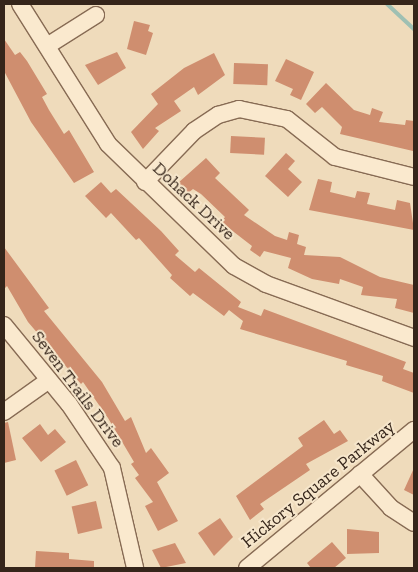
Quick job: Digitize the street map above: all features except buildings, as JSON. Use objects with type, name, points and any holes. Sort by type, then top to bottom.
[{"type":"street","name":"Dohack Drive","points":[[20,4],[108,144],[145,182],[249,276],[414,338]]},
{"type":"street","points":[[47,46],[96,15]]},
{"type":"street","points":[[145,182],[194,131],[218,115],[239,109],[287,119],[335,157],[414,177]]},
{"type":"street","name":"Seven Trails Drive","points":[[4,325],[49,380],[112,468],[135,568]]},
{"type":"street","points":[[4,412],[49,380]]},
{"type":"street","name":"Hickory Square Parkway","points":[[247,568],[414,430]]},
{"type":"street","points":[[360,474],[387,504],[414,522]]},
{"type":"waterway","points":[[387,4],[414,29]]}]
